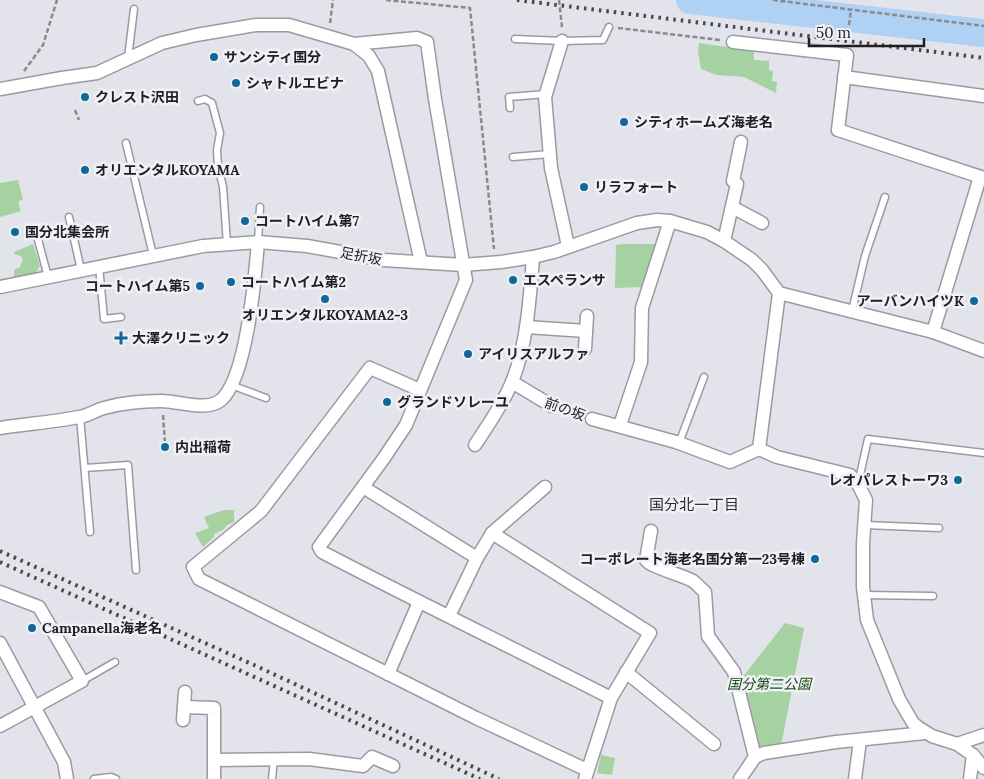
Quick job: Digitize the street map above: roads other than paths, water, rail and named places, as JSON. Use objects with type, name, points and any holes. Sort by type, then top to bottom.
[{"type":"street","points":[[0,89],[97,74],[162,43],[256,25],[290,25],[354,44],[417,38],[427,42],[466,280],[406,425],[319,547],[322,552],[611,698]]},
{"type":"street","points":[[562,41],[546,94],[546,114],[556,193],[568,246]]},
{"type":"street","points":[[733,42],[847,55],[838,130],[982,177],[933,332]]},
{"type":"street","points":[[354,44],[369,56],[378,71],[422,262]]},
{"type":"street","points":[[844,77],[984,96]]},
{"type":"street","points":[[724,241],[737,184],[733,181],[741,142]]},
{"type":"street","points":[[732,207],[762,223]]},
{"type":"street","name":"足折坂","points":[[0,287],[203,246],[258,242],[307,246],[384,260],[463,265],[494,263],[533,258],[637,223],[657,220],[670,221],[707,232],[724,241],[752,260],[779,293]]},
{"type":"street","points":[[620,425],[641,362],[642,308],[670,221]]},
{"type":"street","points":[[0,428],[80,417],[104,408],[134,403],[162,401],[203,406],[215,404],[224,396],[231,385],[240,360],[253,301],[258,242]]},
{"type":"street","points":[[475,445],[497,411],[512,382],[526,327],[530,303],[533,258]]},
{"type":"street","points":[[759,448],[779,293],[933,332],[984,351]]},
{"type":"street","points":[[585,349],[587,316]]},
{"type":"street","points":[[526,327],[586,331]]},
{"type":"street","points":[[420,390],[370,368],[261,511],[192,568],[199,579],[586,774],[611,698],[650,633],[492,533]]},
{"type":"street","name":"前の坂","points":[[512,382],[552,406]]},
{"type":"street","points":[[592,419],[620,425],[680,443],[730,462],[759,448]]},
{"type":"street","points":[[759,448],[777,457],[850,475],[858,484],[866,500],[863,543],[864,594],[867,620],[899,699],[913,723],[925,733],[957,744],[973,755],[984,768]]},
{"type":"street","points":[[363,486],[477,558]]},
{"type":"street","points":[[449,616],[477,558],[492,533],[545,487]]},
{"type":"street","points":[[651,531],[646,560],[648,564],[669,570],[694,582],[705,592],[708,636],[734,672],[755,757]]},
{"type":"street","points":[[0,592],[39,606],[82,681],[0,726]]},
{"type":"street","points":[[388,674],[419,602]]},
{"type":"street","points":[[0,643],[64,762],[67,779]]},
{"type":"street","points":[[626,672],[714,744]]},
{"type":"street","points":[[183,720],[185,692]]},
{"type":"street","points":[[184,706],[214,708],[214,779]]},
{"type":"street","points":[[740,779],[755,757],[764,753],[925,733]]},
{"type":"street","points":[[957,744],[984,735]]},
{"type":"street","points":[[856,779],[860,740]]},
{"type":"street","points":[[970,779],[973,755]]},
{"type":"street","points":[[214,760],[309,759],[363,766],[372,758],[393,766]]},
{"type":"lane","points":[[128,60],[134,9]]},
{"type":"lane","points":[[515,39],[603,40],[609,27]]},
{"type":"lane","points":[[0,95],[13,86]]},
{"type":"lane","points":[[510,108],[510,97],[546,94]]},
{"type":"lane","points":[[198,101],[205,99],[212,103],[216,112],[220,133],[217,150],[218,166],[223,187],[227,244]]},
{"type":"lane","points":[[126,143],[153,255]]},
{"type":"lane","points":[[513,157],[550,154]]},
{"type":"lane","points":[[852,312],[865,256],[885,197]]},
{"type":"lane","points":[[258,242],[260,208]]},
{"type":"lane","points":[[69,217],[81,270]]},
{"type":"lane","points":[[36,232],[48,277]]},
{"type":"lane","points":[[99,266],[104,319],[121,317]]},
{"type":"lane","points":[[680,443],[704,377]]},
{"type":"lane","points":[[231,385],[266,398]]},
{"type":"lane","points":[[80,417],[90,532]]},
{"type":"lane","points":[[858,484],[868,439],[984,453]]},
{"type":"lane","points":[[84,468],[128,465],[136,570]]},
{"type":"lane","points":[[865,525],[938,528]]},
{"type":"lane","points":[[864,594],[934,596]]},
{"type":"lane","points":[[82,681],[115,662]]},
{"type":"lane","points":[[272,779],[274,759]]},
{"type":"lane","points":[[94,779],[112,777],[116,779]]},
{"type":"waterway","points":[[690,0],[984,33]]},
{"type":"railway","points":[[517,0],[984,58]]},
{"type":"railway","points":[[0,551],[254,665],[499,779]]},
{"type":"railway","points":[[0,562],[480,779]]},
{"type":"place","name":"サンシティ国分","points":[[214,57]]},
{"type":"place","name":"シャトルエビナ","points":[[236,83]]},
{"type":"place","name":"クレスト沢田","points":[[85,97]]},
{"type":"place","name":"シティホームズ海老名","points":[[624,122]]},
{"type":"place","name":"オリエンタルKOYAMA","points":[[85,170]]},
{"type":"place","name":"リラフォート","points":[[584,187]]},
{"type":"place","name":"コートハイム第7","points":[[245,221]]},
{"type":"place","name":"国分北集会所","points":[[15,232]]},
{"type":"place","name":"エスペランサ","points":[[513,280]]},
{"type":"place","name":"コートハイム第2","points":[[231,282]]},
{"type":"place","name":"コートハイム第5","points":[[200,286]]},
{"type":"place","name":"オリエンタルKOYAMA2-3","points":[[325,299]]},
{"type":"place","name":"アーバンハイツK","points":[[974,301]]},
{"type":"place","name":"大澤クリニック","points":[[121,338]]},
{"type":"place","name":"アイリスアルファ","points":[[468,354]]},
{"type":"place","name":"グランドソレーユ","points":[[387,402]]},
{"type":"place","name":"内出稲荷","points":[[165,447]]},
{"type":"place","name":"レオパレストーワ3","points":[[958,480]]},
{"type":"place","name":"コーポレート海老名国分第一23号棟","points":[[815,559]]},
{"type":"place","name":"Campanella海老名","points":[[32,628]]},
{"type":"district","name":"国分北一丁目","points":[[694,504]]},
{"type":"park label","name":"国分第二公園","points":[[769,684]]}]
